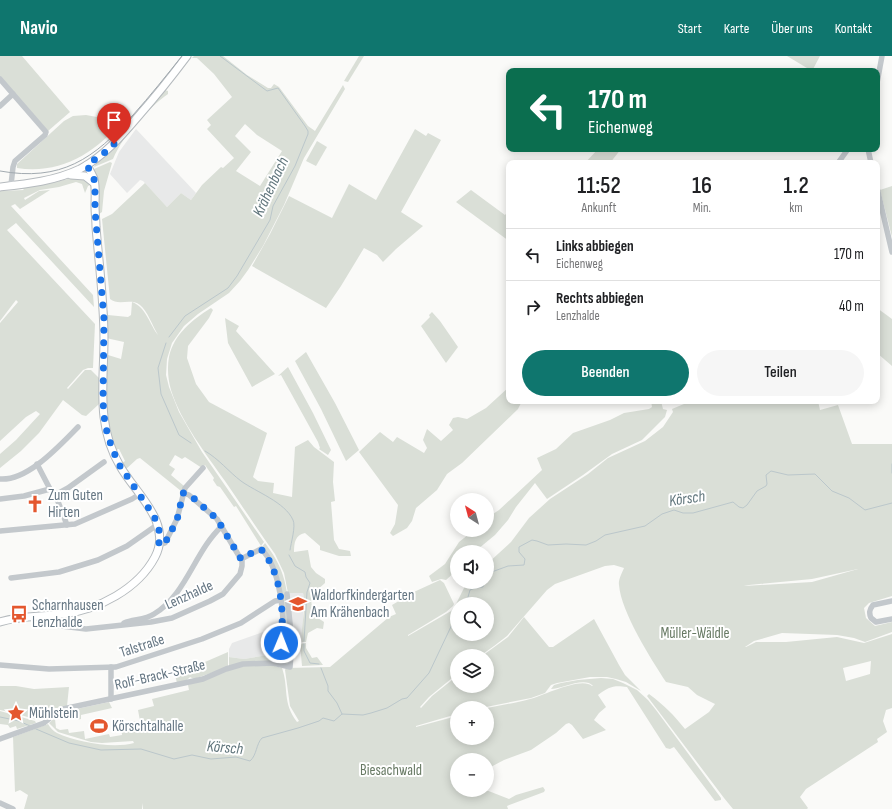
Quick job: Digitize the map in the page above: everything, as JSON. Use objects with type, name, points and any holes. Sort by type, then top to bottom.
[{"type":"main road","points":[[65,175],[87,165],[104,153],[161,90],[187,56]]},
{"type":"main road","points":[[0,622],[20,617],[62,614],[96,606],[132,584],[144,572],[154,558],[159,545],[159,534],[152,511],[114,456],[107,432],[104,408],[104,319],[95,210],[95,184],[87,165]]},
{"type":"main road","points":[[0,187],[41,181],[65,175],[79,174],[90,178],[95,184]]},
{"type":"main road","points":[[0,182],[10,185]]},
{"type":"street","points":[[880,68],[882,56]]},
{"type":"street","points":[[0,79],[46,134],[15,161],[10,185]]},
{"type":"street","points":[[0,106],[14,94]]},
{"type":"street","points":[[880,201],[892,252]]},
{"type":"street","points":[[0,479],[8,479],[18,476],[37,464],[78,427]]},
{"type":"street","points":[[56,494],[68,488],[104,462]]},
{"type":"street","points":[[37,464],[50,488],[56,494],[67,525]]},
{"type":"street","points":[[159,545],[163,545],[165,543],[177,521],[185,487],[203,468]]},
{"type":"street","points":[[0,499],[24,496],[50,488]]},
{"type":"street","points":[[183,493],[190,495],[216,518],[241,559],[259,549],[263,550],[274,569],[281,600],[281,643],[273,663]]},
{"type":"street","points":[[0,531],[76,524],[140,494]]},
{"type":"street","points":[[11,578],[59,572],[98,560],[132,544],[157,525]]},
{"type":"street","points":[[121,625],[151,616],[171,600],[196,560],[222,526]]},
{"type":"street","name":"Lenzhalde","points":[[41,615],[44,623],[80,629],[138,624],[169,619],[215,599],[226,591],[239,575],[242,566],[241,559]]},
{"type":"street","name":"Rolf-Brack-Straße","points":[[0,739],[46,722],[54,714],[61,710],[203,679],[226,669],[241,665],[273,663],[290,667],[292,643],[287,594]]},
{"type":"street","name":"Talstraße","points":[[0,665],[49,669],[111,668],[202,639],[241,623],[275,601],[281,600]]},
{"type":"street","points":[[892,602],[873,605],[869,611],[869,614],[870,618],[876,622],[892,619]]},
{"type":"street","points":[[111,668],[111,699]]},
{"type":"street","points":[[0,803],[9,808]]},
{"type":"shaded area","points":[[136,129],[196,193],[191,200],[181,193],[167,207],[143,181],[140,180],[127,193],[110,174],[119,152]]},
{"type":"shaded area","points":[[289,593],[303,593],[304,596],[302,642],[296,644],[293,643]]},
{"type":"shaded area","points":[[280,626],[279,644],[274,654],[244,659],[229,657],[229,649],[232,643]]},
{"type":"green space","points":[[0,56],[22,56],[70,112],[48,131],[0,76]]},
{"type":"green space","points":[[194,56],[223,56],[247,75],[268,88],[271,88],[274,84],[279,87],[308,126],[315,131],[343,85],[345,89],[304,158],[284,205],[263,246],[248,270],[229,293],[198,314],[184,326],[172,343],[167,359],[166,375],[179,412],[202,452],[264,542],[261,546],[236,506],[234,507],[220,487],[217,486],[213,480],[214,478],[205,465],[202,468],[185,457],[182,459],[175,455],[169,465],[175,469],[171,475],[184,486],[181,491],[140,458],[125,470],[122,463],[125,461],[119,449],[116,450],[116,454],[112,442],[106,407],[106,359],[108,359],[108,355],[121,359],[124,342],[106,338],[106,304],[108,315],[128,317],[131,315],[132,302],[117,302],[110,299],[102,219],[112,214],[145,183],[167,207],[181,193],[191,200],[202,185],[221,167],[223,168],[234,158],[207,129],[211,125],[207,120],[232,97],[214,74],[197,58],[192,58]],"holes":[[[245,124],[257,135],[282,151],[260,186],[236,171],[251,152],[235,136]],[[132,302],[136,303],[143,307],[158,335],[141,308]]]},
{"type":"green space","points":[[359,56],[364,56],[348,82],[344,81]]},
{"type":"green space","points":[[787,56],[820,56],[814,68],[807,68]]},
{"type":"green space","points":[[165,90],[168,91],[168,94],[136,123],[123,141],[113,159],[94,167],[97,162]]},
{"type":"green space","points":[[86,115],[113,120],[121,118],[122,121],[101,143],[76,159],[62,165],[47,168],[17,168],[17,164],[64,121],[73,116]]},
{"type":"green space","points":[[415,129],[426,136],[428,133],[441,140],[401,212],[423,226],[383,262],[377,255],[364,248],[326,308],[252,266],[289,196],[332,218],[349,184],[376,200]]},
{"type":"green space","points":[[317,141],[327,147],[316,166],[306,161]]},
{"type":"green space","points":[[595,152],[619,152],[612,160],[588,160]]},
{"type":"green space","points":[[110,162],[112,163],[104,191],[102,212],[99,214],[97,179],[94,169]]},
{"type":"green space","points":[[80,176],[92,185],[92,198],[90,185],[85,193],[82,184],[76,182],[40,190],[24,198],[25,200],[39,191],[50,190],[20,209],[15,204],[11,206],[93,295],[94,307],[16,223],[7,230],[95,324],[93,368],[83,370],[67,388],[68,389],[85,370],[91,370],[99,378],[99,404],[86,416],[82,415],[63,400],[39,433],[21,451],[0,468],[0,454],[16,440],[40,414],[36,411],[26,417],[0,441],[0,323],[18,302],[16,300],[0,321],[0,191],[24,190],[3,190],[47,184]]},
{"type":"green space","points":[[892,186],[892,237],[880,190]]},
{"type":"green space","points":[[471,190],[505,215],[506,214],[506,239],[456,202]]},
{"type":"green space","points":[[211,308],[213,310],[209,318],[188,346],[187,358],[196,384],[209,402],[267,433],[253,477],[258,481],[274,483],[273,493],[292,497],[295,447],[308,440],[314,447],[334,462],[333,482],[335,501],[331,502],[334,540],[339,549],[350,551],[351,556],[339,556],[320,550],[320,546],[305,533],[297,538],[294,546],[294,552],[308,550],[311,567],[316,573],[325,579],[325,583],[313,594],[311,601],[315,614],[324,622],[323,629],[317,628],[308,633],[306,642],[302,642],[304,605],[303,593],[288,593],[284,573],[275,554],[187,426],[175,402],[171,390],[168,365],[171,349],[185,328],[197,317]]},
{"type":"green space","points":[[880,310],[892,319],[892,366],[880,356]]},
{"type":"green space","points":[[432,312],[458,347],[446,363],[421,326],[430,317],[429,315]]},
{"type":"green space","points":[[225,318],[239,326],[236,331],[275,374],[252,387],[228,343]]},
{"type":"green space","points":[[306,352],[335,403],[359,450],[346,461],[321,409],[295,361]]},
{"type":"green space","points":[[288,367],[331,450],[328,455],[319,449],[318,442],[281,375],[278,376]]},
{"type":"green space","points":[[506,390],[506,404],[520,404],[518,409],[462,463],[447,474],[437,490],[416,508],[412,521],[407,528],[393,536],[390,533],[395,524],[398,505],[359,452],[380,432],[393,442],[397,437],[424,453],[427,448],[423,440],[427,429],[441,441],[453,430],[449,425],[453,418],[458,417],[467,419],[486,408]]},
{"type":"green space","points":[[652,404],[662,404],[663,409],[667,410],[665,417],[642,440],[612,454],[547,499],[535,483],[516,507],[508,520],[494,536],[494,513],[542,470],[537,458],[556,449],[573,433],[610,420],[624,413],[649,409],[652,407]]},
{"type":"green space","points":[[684,404],[819,404],[820,410],[838,405],[852,444],[892,444],[892,596],[869,603],[864,608],[866,618],[875,626],[892,622],[892,632],[865,642],[854,638],[837,635],[782,633],[754,641],[745,647],[756,642],[786,642],[837,637],[864,643],[892,634],[892,708],[886,710],[883,721],[887,732],[877,739],[878,742],[806,789],[800,797],[808,808],[807,809],[733,809],[724,798],[647,696],[649,694],[660,702],[673,714],[685,729],[709,712],[715,704],[697,695],[688,687],[666,682],[638,635],[625,608],[619,583],[620,576],[624,568],[614,565],[605,566],[555,584],[547,590],[507,636],[490,649],[450,649],[450,680],[429,697],[420,707],[421,708],[432,696],[450,682],[450,693],[494,693],[494,649],[492,649],[508,637],[524,617],[549,647],[553,647],[594,619],[625,675],[641,691],[626,682],[616,679],[607,677],[590,677],[557,683],[551,685],[545,693],[531,698],[494,705],[494,701],[450,701],[450,716],[416,727],[450,718],[450,745],[494,745],[494,707],[530,699],[580,683],[593,686],[584,682],[551,689],[554,685],[561,683],[601,678],[613,679],[637,690],[648,700],[721,800],[715,801],[674,747],[670,749],[666,748],[627,687],[618,686],[608,688],[598,695],[606,707],[594,720],[606,730],[583,739],[569,723],[531,750],[494,765],[494,753],[450,753],[450,797],[494,797],[494,793],[509,799],[516,795],[543,787],[545,790],[544,792],[507,806],[508,809],[143,809],[143,803],[142,809],[24,809],[28,795],[20,790],[15,792],[13,737],[48,724],[57,733],[84,742],[105,745],[125,745],[134,743],[133,741],[102,743],[91,742],[58,732],[49,723],[57,716],[58,718],[55,719],[56,728],[60,730],[68,729],[69,733],[84,731],[85,739],[109,734],[110,737],[122,735],[121,723],[140,721],[138,710],[154,706],[152,699],[189,690],[188,685],[234,668],[258,664],[282,668],[289,708],[297,722],[299,721],[290,706],[285,670],[286,668],[330,667],[389,617],[396,614],[392,605],[416,591],[440,580],[444,583],[451,597],[450,609],[408,636],[450,612],[450,641],[494,641],[494,597],[460,597],[464,589],[494,589],[494,558],[511,542],[529,518],[550,499],[588,474],[608,458],[645,441],[663,427],[673,412],[672,409]],"holes":[[[858,569],[812,582],[744,586],[812,579]],[[871,661],[870,674],[846,681],[843,668]]]},
{"type":"green space","points":[[465,537],[493,537],[483,545],[457,545]]},
{"type":"green space","points":[[265,543],[279,566],[287,591],[290,629],[287,664],[276,662],[281,648],[281,594],[262,547]]},
{"type":"green space","points":[[450,556],[450,576],[446,580],[441,579],[432,582],[429,576],[445,564]]},
{"type":"green space","points":[[306,643],[306,648],[312,658],[317,657],[323,665],[302,666],[300,644]]},
{"type":"green space","points":[[228,652],[228,667],[194,679],[190,677],[186,681],[177,683],[175,675]]},
{"type":"green space","points":[[274,654],[275,656],[272,661],[229,666],[229,657],[244,659]]},
{"type":"green space","points":[[0,686],[16,686],[34,689],[69,687],[67,706],[52,709],[44,717],[37,720],[21,715],[18,711],[14,713],[0,710]]},
{"type":"green space","points":[[109,702],[112,708],[81,715],[81,719],[76,720],[74,710],[71,711],[72,710]]},
{"type":"green space","points":[[0,711],[35,721],[36,723],[17,729],[16,726],[10,728],[8,725],[0,724]]},
{"type":"waterway","name":"Krähenbach","points":[[169,337],[185,316],[228,288],[237,276],[270,220],[273,206],[295,166],[308,134],[305,126],[278,88],[267,91],[220,56]]},
{"type":"waterway","name":"Krähenbach","points":[[166,343],[158,368],[161,394],[179,435],[191,443]]},
{"type":"waterway","name":"Krähenbach","points":[[205,451],[241,481],[284,508],[294,523],[290,550]]},
{"type":"waterway","name":"Körsch","points":[[892,464],[892,473]]},
{"type":"waterway","name":"Körsch","points":[[494,571],[508,566],[524,565],[525,559],[519,552],[519,547],[532,540],[548,545],[586,545],[605,535],[645,526],[662,514],[674,510],[683,513],[693,513],[733,502],[739,507],[743,508],[757,491],[766,486],[766,475],[771,471],[788,475],[815,474],[832,491],[849,498],[865,510],[892,503]]},
{"type":"waterway","name":"Krähenbach","points":[[289,555],[295,566],[305,572],[310,583],[307,592],[304,641]]},
{"type":"waterway","name":"Körsch","points":[[468,597],[470,590],[472,589]]},
{"type":"waterway","name":"Körsch","points":[[36,729],[69,743],[101,750],[141,749],[174,759],[192,755],[211,759],[236,757],[250,761],[254,756],[262,738],[298,728],[319,721],[323,718],[334,721],[342,714],[363,715],[371,713],[387,708],[402,699],[407,698],[429,673],[450,629]]},
{"type":"waterway","name":"Krähenbach","points":[[304,644],[304,651],[310,663],[319,664]]},
{"type":"waterway","name":"Krähenbach","points":[[321,668],[328,686],[328,691],[337,703],[342,714]]},
{"type":"waterway","name":"Körsch","points":[[0,717],[19,721],[30,726]]},
{"type":"tram line","points":[[0,171],[22,174],[59,170],[75,164],[90,155],[104,144],[133,115],[182,56]]},
{"type":"place","name":"Zum Guten Hirten","points":[[35,504]]},
{"type":"place","name":"Waldorfkindergarten Am Krähenbach","points":[[298,604]]},
{"type":"place","name":"Scharnhausen Lenzhalde","points":[[19,614]]},
{"type":"place","name":"Mühlstein","points":[[16,713]]},
{"type":"place","name":"Körschtalhalle","points":[[99,726]]},
{"type":"route","points":[[114,144],[87,165],[94,179],[95,186],[95,210],[102,287],[104,319],[103,390],[105,425],[115,458],[121,469],[154,514],[159,530],[159,545],[163,545],[165,543],[177,521],[183,493],[190,495],[217,519],[241,559],[259,549],[263,550],[274,569],[278,583],[281,609],[281,643]]},
{"type":"park label","name":"Müller-Wäldle","points":[[695,633]]},
{"type":"park label","name":"Biesachwald","points":[[391,770]]}]
